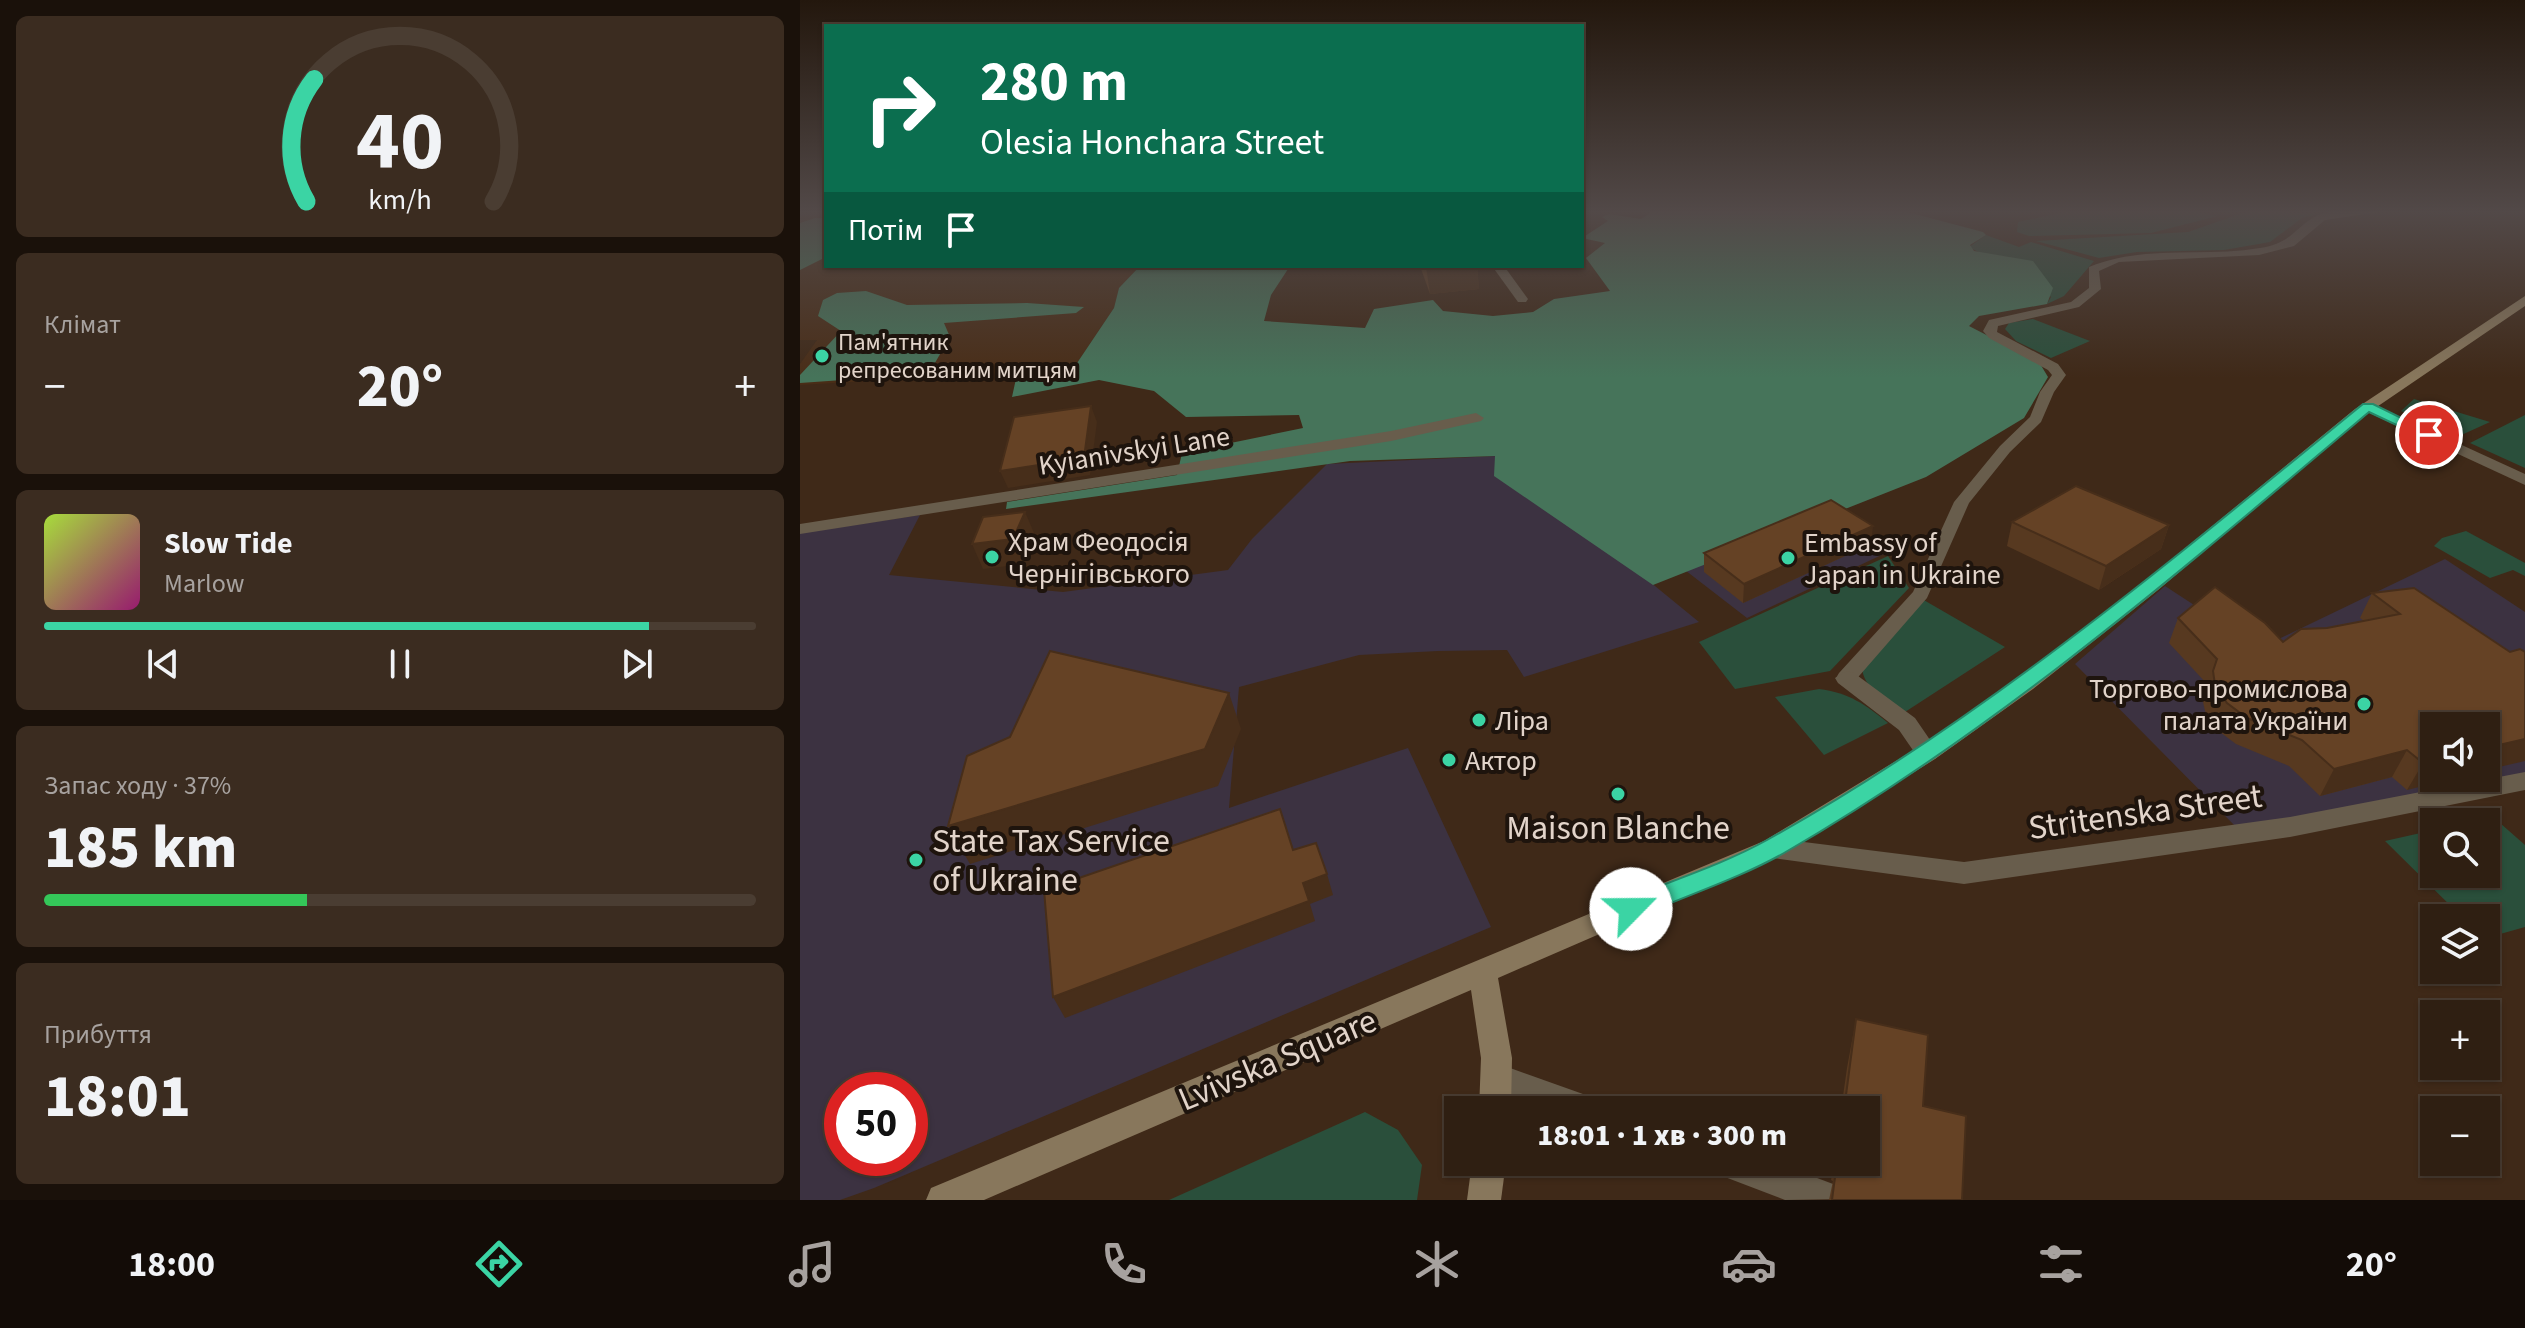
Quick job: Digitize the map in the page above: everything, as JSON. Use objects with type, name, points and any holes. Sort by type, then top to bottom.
[{"type":"main road","name":"Lvivska Square","points":[[943,1200],[1773,848],[1927,753],[2151,586],[2368,407],[2525,300]]},
{"type":"main road","points":[[1482,972],[1496,1036],[1497,1094]]},
{"type":"main road","points":[[1484,1200],[1487,1176]]},
{"type":"street","points":[[1927,753],[1907,724],[1846,678],[1921,594],[1962,502],[2005,449],[2036,419],[2047,392],[2059,375],[2053,367],[1993,335],[1989,326],[2001,320],[2046,314],[2075,305],[2095,289],[2093,269],[2100,266]]},
{"type":"street","points":[[1499,268],[1522,299]]},
{"type":"street","points":[[2368,407],[2525,480]]},
{"type":"street","name":"Kyianivskyi Lane","points":[[800,529],[1391,436],[1476,418]]},
{"type":"street","name":"Stritenska Street","points":[[1773,848],[1964,873],[2290,827],[2525,781]]},
{"type":"street","points":[[1767,1176],[1829,1199]]},
{"type":"shaded area","points":[[800,266],[1138,268],[1119,288],[1114,308],[1073,369],[800,385],[800,364],[817,340],[800,340]]},
{"type":"shaded area","points":[[1496,456],[1699,622],[1524,677],[1507,650],[1438,651],[1359,655],[1239,687],[1229,808],[1408,748],[1491,927],[928,1165],[928,1072],[824,1072],[824,1176],[902,1176],[840,1200],[800,1200],[800,533],[920,515],[889,575],[1063,592],[1228,570],[1252,539],[1327,464]]},
{"type":"shaded area","points":[[1821,511],[1888,552],[1747,618],[1681,567]]},
{"type":"shaded area","points":[[2445,559],[2525,612],[2525,773],[2500,778],[2500,712],[2420,712],[2420,792],[2432,792],[2240,831],[2075,664],[2165,586],[2260,648]]},
{"type":"green space","points":[[1592,266],[2037,266],[2053,288],[2047,304],[1979,316],[1969,326],[2039,362],[2048,377],[2024,418],[1926,477],[1653,585],[1494,476],[1495,456],[1350,461],[1006,509],[1007,502],[1177,475],[1182,453],[1303,428],[1299,415],[1186,417],[1154,391],[1099,380],[1012,397],[1017,374],[1073,369],[1114,308],[1119,288],[1138,268],[1289,268],[1271,295],[1264,321],[1365,328],[1374,309],[1433,300],[1443,311],[1493,316],[1533,312],[1554,299],[1610,291]]},
{"type":"green space","points":[[2018,266],[2090,266],[2064,296],[2047,304],[2051,297]]},
{"type":"green space","points":[[866,291],[907,305],[1027,303],[1084,307],[1076,313],[944,323],[950,337],[932,368],[914,375],[800,383],[800,375],[841,331],[818,316],[823,300],[837,293]]},
{"type":"green space","points":[[2033,319],[2090,341],[2051,358],[2016,341],[2005,329],[2009,323]]},
{"type":"green space","points":[[2414,399],[2490,422],[2457,437],[2401,411]]},
{"type":"green space","points":[[2525,415],[2525,468],[2470,443]]},
{"type":"green space","points":[[2466,531],[2525,563],[2525,576],[2513,570],[2490,578],[2434,546],[2442,538]]},
{"type":"green space","points":[[1888,556],[1909,588],[1830,671],[1735,689],[1699,642]]},
{"type":"green space","points":[[1922,599],[2005,647],[1905,712],[1871,687],[1862,666]]},
{"type":"green space","points":[[1819,689],[1856,700],[1888,723],[1824,755],[1775,697]]},
{"type":"green space","points":[[2500,823],[2525,845],[2525,927],[2500,934],[2500,904],[2449,904],[2433,888],[2500,888]]},
{"type":"green space","points":[[2420,833],[2420,876],[2385,841]]},
{"type":"green space","points":[[1365,1112],[1398,1130],[1422,1165],[1417,1200],[1169,1200]]},
{"type":"building","points":[[1091,406],[1084,458],[1000,471],[1014,417]]},
{"type":"building","points":[[2076,486],[2169,525],[2106,566],[2012,522]]},
{"type":"building","points":[[1831,500],[1873,526],[1744,584],[1704,553]]},
{"type":"building","points":[[1025,512],[1013,539],[972,544],[983,517]]},
{"type":"building","name":"Торгово-промислова палата України","points":[[2215,587],[2265,623],[2283,642],[2301,629],[2327,628],[2400,614],[2372,593],[2414,588],[2510,652],[2520,649],[2525,652],[2525,739],[2500,745],[2500,712],[2420,712],[2420,761],[2407,750],[2334,769],[2302,740],[2247,718],[2227,703],[2215,685],[2213,671],[2217,659],[2178,618]]},
{"type":"building","points":[[1050,651],[1229,693],[1205,749],[948,826],[967,756],[1010,737]]},
{"type":"building","points":[[1280,809],[1293,850],[1316,843],[1327,874],[1303,883],[1309,901],[1053,997],[1044,890]]},
{"type":"building","points":[[1856,1019],[1928,1035],[1923,1106],[1966,1116],[1962,1200],[1832,1200],[1835,1176],[1880,1176],[1880,1096],[1846,1096]]},
{"type":"place","name":"Пам'ятник репресованим митцям","points":[[822,356]]},
{"type":"place","name":"Храм Феодосія Чернігівського","points":[[992,557]]},
{"type":"place","name":"Embassy of Japan in Ukraine","points":[[1788,558]]},
{"type":"place","name":"Торгово-промислова палата України","points":[[2364,704]]},
{"type":"place","name":"Ліра","points":[[1479,720]]},
{"type":"place","name":"Актор","points":[[1449,760]]},
{"type":"place","name":"Maison Blanche","points":[[1618,794]]},
{"type":"place","name":"State Tax Service of Ukraine","points":[[916,860]]},
{"type":"route","points":[[1631,909],[1773,848],[1927,753],[2025,684],[2151,586],[2368,407],[2429,435]]}]
